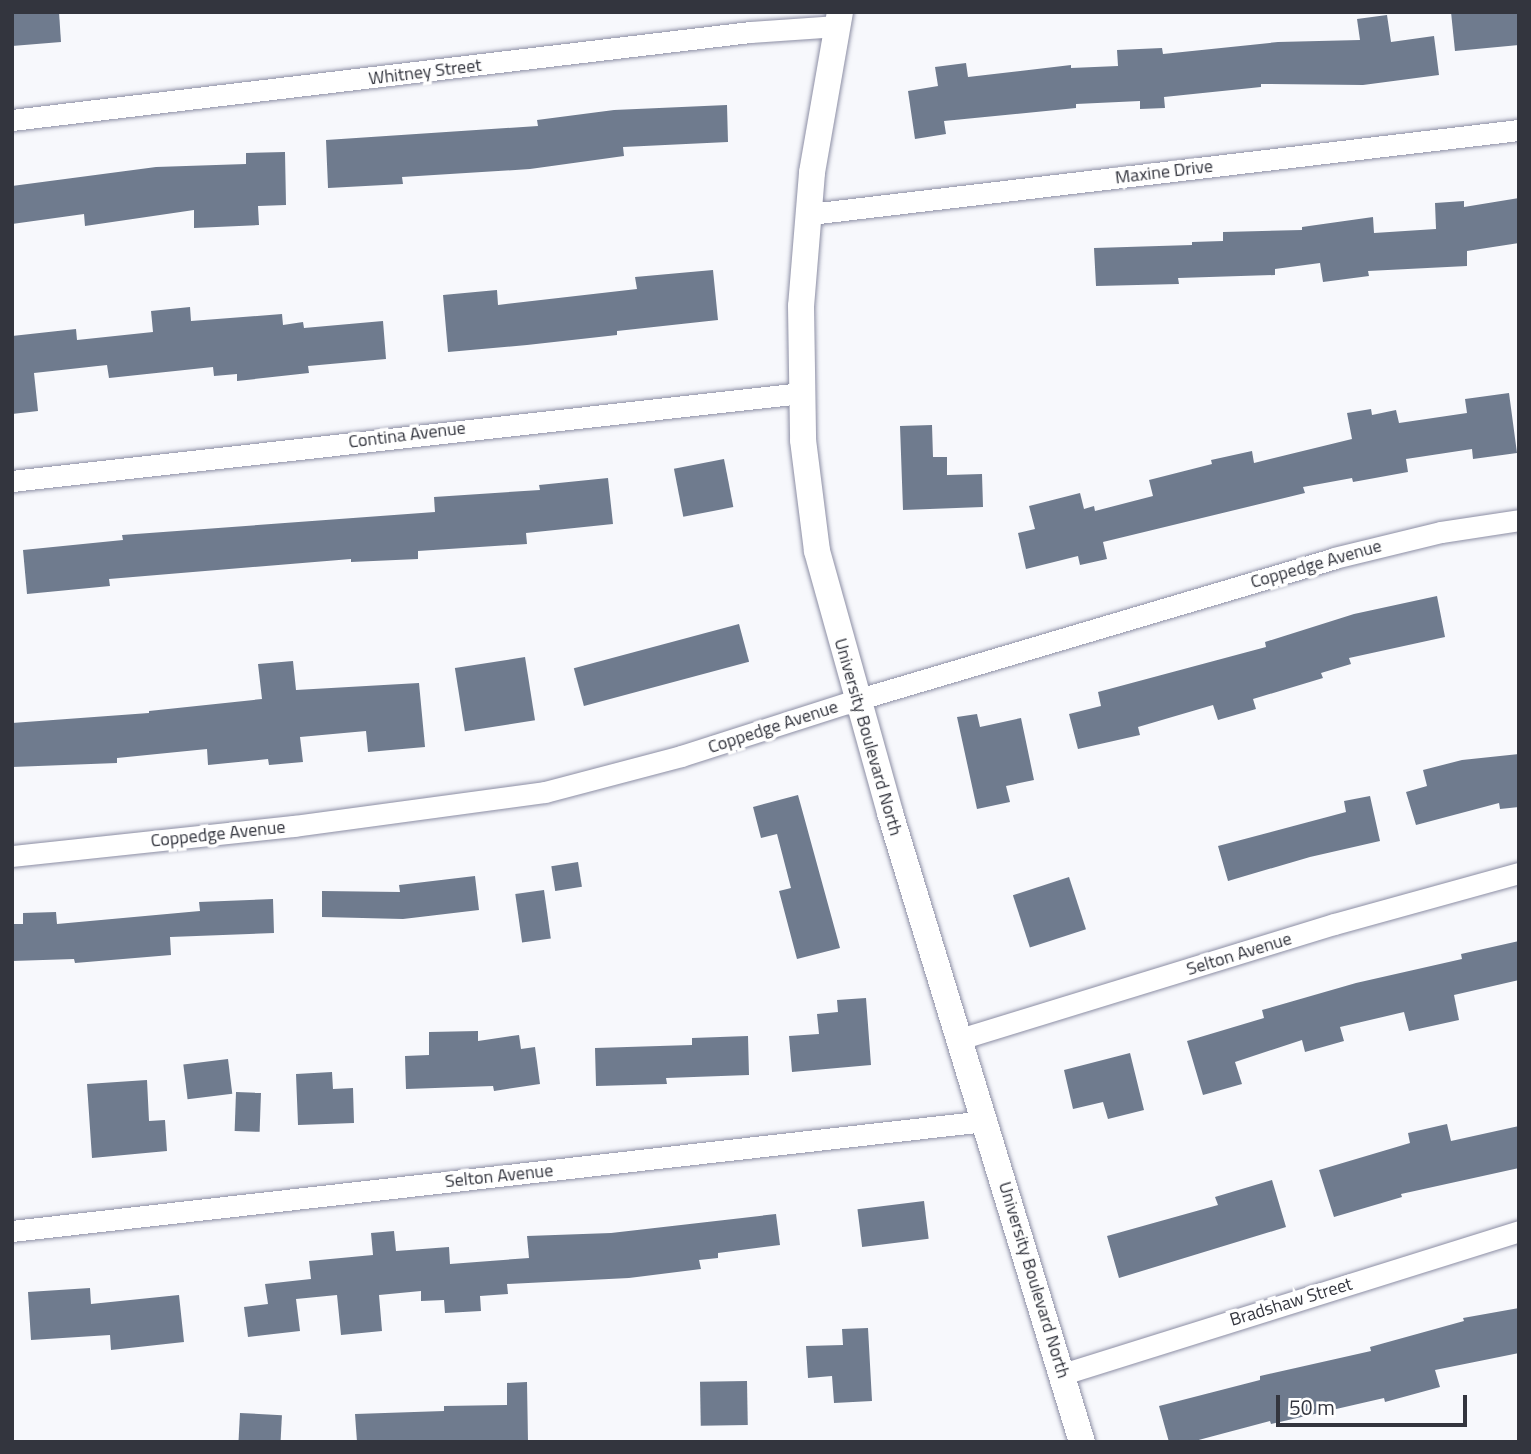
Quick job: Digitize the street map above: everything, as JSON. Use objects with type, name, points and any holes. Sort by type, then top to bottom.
[{"type":"street","name":"Whitney Street","points":[[12,120],[750,32],[839,19]]},
{"type":"street","name":"University Boulevard North","points":[[839,19],[812,173],[801,306],[803,440],[817,551],[856,700],[1082,1442]]},
{"type":"street","name":"Maxine Drive","points":[[810,214],[1519,130]]},
{"type":"street","name":"Contina Avenue","points":[[12,481],[802,393]]},
{"type":"street","name":"Coppedge Avenue","points":[[12,856],[307,825],[545,792],[681,756],[856,700],[1374,547],[1441,532],[1519,520]]},
{"type":"street","name":"Selton Avenue","points":[[960,1039],[1334,924],[1519,873]]},
{"type":"street","name":"Selton Avenue","points":[[12,1231],[985,1121]]},
{"type":"street","name":"Bradshaw Street","points":[[1063,1374],[1519,1231]]},
{"type":"building","points":[[12,12],[59,12],[61,42],[12,46]]},
{"type":"building","points":[[1451,12],[1519,12],[1519,45],[1455,51]]},
{"type":"building","points":[[1387,15],[1391,42],[1434,36],[1439,75],[1363,85],[1261,84],[1261,87],[1164,97],[1165,108],[1140,109],[1140,101],[1076,104],[1076,108],[944,121],[946,134],[915,139],[908,91],[938,86],[935,67],[966,63],[968,77],[1071,65],[1071,68],[1118,66],[1117,50],[1162,48],[1163,54],[1278,42],[1360,40],[1357,19]]},
{"type":"building","points":[[727,105],[728,142],[623,147],[624,156],[530,169],[402,177],[403,184],[328,188],[326,140],[538,126],[537,120],[614,110]]},
{"type":"building","points":[[285,152],[286,205],[258,206],[259,225],[194,228],[194,210],[85,226],[84,214],[12,224],[12,186],[156,167],[246,164],[246,153]]},
{"type":"building","points":[[1519,198],[1519,243],[1467,251],[1467,266],[1368,271],[1369,276],[1323,282],[1320,263],[1275,269],[1275,275],[1178,278],[1179,284],[1096,286],[1094,248],[1192,245],[1192,242],[1223,241],[1223,232],[1302,230],[1302,227],[1373,217],[1374,233],[1436,229],[1435,203],[1464,201],[1464,207]]},
{"type":"building","points":[[713,270],[718,320],[617,331],[617,335],[448,352],[443,295],[497,290],[498,305],[637,289],[635,277]]},
{"type":"building","points":[[190,307],[191,321],[282,314],[283,325],[303,322],[304,328],[383,321],[386,359],[308,366],[309,373],[237,381],[237,374],[214,376],[213,367],[109,378],[107,365],[34,373],[38,411],[12,414],[12,336],[76,329],[77,340],[153,332],[151,311]]},
{"type":"building","points":[[1509,393],[1517,453],[1473,459],[1472,449],[1406,459],[1408,472],[1353,482],[1352,478],[1303,487],[1305,493],[1103,542],[1107,559],[1080,565],[1078,556],[1026,569],[1018,533],[1035,529],[1029,506],[1080,493],[1084,509],[1094,506],[1095,511],[1153,496],[1149,480],[1212,464],[1211,460],[1252,451],[1254,463],[1352,439],[1347,413],[1371,409],[1372,415],[1396,410],[1399,423],[1467,413],[1465,399]]},
{"type":"building","points":[[932,425],[933,457],[947,457],[947,475],[982,474],[983,507],[903,510],[900,426]]},
{"type":"building","points":[[724,459],[733,507],[683,517],[674,469]]},
{"type":"building","points":[[608,478],[613,524],[526,533],[527,544],[418,551],[418,559],[351,562],[351,559],[109,579],[110,586],[27,594],[23,550],[123,540],[122,535],[435,512],[434,497],[540,490],[539,485]]},
{"type":"building","points":[[1437,596],[1445,637],[1349,658],[1351,664],[1321,673],[1323,678],[1253,699],[1256,709],[1218,720],[1213,705],[1138,727],[1140,735],[1078,749],[1069,714],[1101,706],[1098,692],[1266,647],[1265,642],[1354,614]]},
{"type":"building","points":[[739,624],[749,662],[584,706],[574,668]]},
{"type":"building","points":[[525,657],[535,720],[465,731],[455,668]]},
{"type":"building","points":[[293,661],[296,690],[419,683],[425,747],[368,752],[366,731],[300,737],[303,762],[269,765],[268,759],[208,765],[207,749],[117,758],[117,763],[12,767],[12,723],[149,713],[262,699],[258,664]]},
{"type":"building","points":[[977,714],[980,727],[1021,718],[1034,780],[1006,786],[1010,802],[977,809],[957,717]]},
{"type":"building","points":[[1519,754],[1519,807],[1500,809],[1499,803],[1416,825],[1406,792],[1427,786],[1423,770],[1462,760]]},
{"type":"building","points":[[798,795],[840,948],[797,959],[779,891],[791,888],[777,834],[761,838],[753,807]]},
{"type":"building","points":[[1370,796],[1380,841],[1310,857],[1228,881],[1218,846],[1346,812],[1344,801]]},
{"type":"building","points":[[578,862],[582,887],[555,891],[551,866]]},
{"type":"building","points":[[475,876],[479,910],[403,919],[322,917],[322,891],[400,892],[399,885]]},
{"type":"building","points":[[1069,877],[1086,929],[1030,948],[1013,895]]},
{"type":"building","points":[[544,890],[551,939],[522,943],[515,894]]},
{"type":"building","points":[[273,899],[274,933],[170,937],[171,955],[75,963],[74,959],[12,961],[12,924],[23,924],[23,913],[56,912],[57,924],[200,911],[199,902]]},
{"type":"building","points":[[1519,941],[1519,980],[1454,995],[1459,1020],[1409,1031],[1404,1012],[1340,1027],[1344,1041],[1305,1052],[1302,1040],[1235,1062],[1242,1084],[1203,1095],[1187,1041],[1264,1018],[1262,1010],[1356,983],[1462,959],[1461,954]]},
{"type":"building","points":[[866,998],[871,1065],[792,1072],[789,1036],[819,1034],[817,1014],[838,1012],[837,1000]]},
{"type":"building","points":[[478,1031],[478,1041],[519,1035],[521,1049],[535,1047],[540,1084],[494,1091],[493,1086],[406,1089],[405,1056],[429,1055],[429,1032]]},
{"type":"building","points":[[748,1036],[749,1075],[666,1078],[667,1084],[596,1086],[595,1048],[692,1045],[692,1038]]},
{"type":"building","points":[[1130,1053],[1144,1110],[1108,1119],[1103,1102],[1073,1109],[1064,1070]]},
{"type":"building","points":[[228,1059],[232,1094],[188,1099],[183,1064]]},
{"type":"building","points":[[332,1072],[333,1089],[353,1088],[354,1123],[298,1125],[296,1074]]},
{"type":"building","points":[[147,1080],[149,1121],[165,1120],[167,1151],[92,1158],[87,1084]]},
{"type":"building","points":[[236,1092],[261,1093],[260,1132],[235,1131]]},
{"type":"building","points":[[1447,1124],[1451,1141],[1519,1126],[1519,1168],[1401,1194],[1402,1197],[1334,1217],[1319,1170],[1410,1143],[1408,1133]]},
{"type":"building","points":[[1272,1180],[1286,1227],[1119,1278],[1107,1236],[1218,1205],[1215,1197]]},
{"type":"building","points":[[924,1201],[929,1239],[862,1247],[857,1209]]},
{"type":"building","points":[[776,1214],[780,1245],[718,1253],[718,1258],[699,1260],[701,1269],[629,1278],[507,1284],[508,1294],[480,1296],[481,1311],[445,1313],[444,1300],[421,1301],[421,1291],[379,1295],[382,1331],[341,1335],[337,1295],[296,1299],[300,1331],[248,1337],[244,1307],[268,1304],[265,1284],[311,1279],[309,1261],[373,1255],[371,1233],[394,1231],[396,1251],[449,1247],[450,1264],[529,1258],[527,1236],[611,1233]]},
{"type":"building","points":[[90,1288],[91,1304],[179,1295],[184,1342],[111,1350],[110,1335],[31,1340],[28,1292]]},
{"type":"building","points":[[1519,1308],[1519,1353],[1435,1370],[1440,1387],[1385,1402],[1384,1398],[1271,1424],[1270,1421],[1191,1442],[1169,1442],[1159,1406],[1260,1380],[1260,1376],[1371,1351],[1370,1347],[1464,1321],[1463,1318]]},
{"type":"building","points":[[868,1328],[872,1401],[834,1403],[832,1376],[808,1378],[806,1346],[843,1345],[842,1329]]},
{"type":"building","points":[[747,1381],[748,1425],[701,1426],[700,1382]]},
{"type":"building","points":[[527,1382],[528,1442],[357,1442],[355,1414],[444,1411],[444,1406],[507,1405],[507,1383]]},
{"type":"building","points":[[240,1413],[282,1415],[281,1442],[238,1442]]}]
